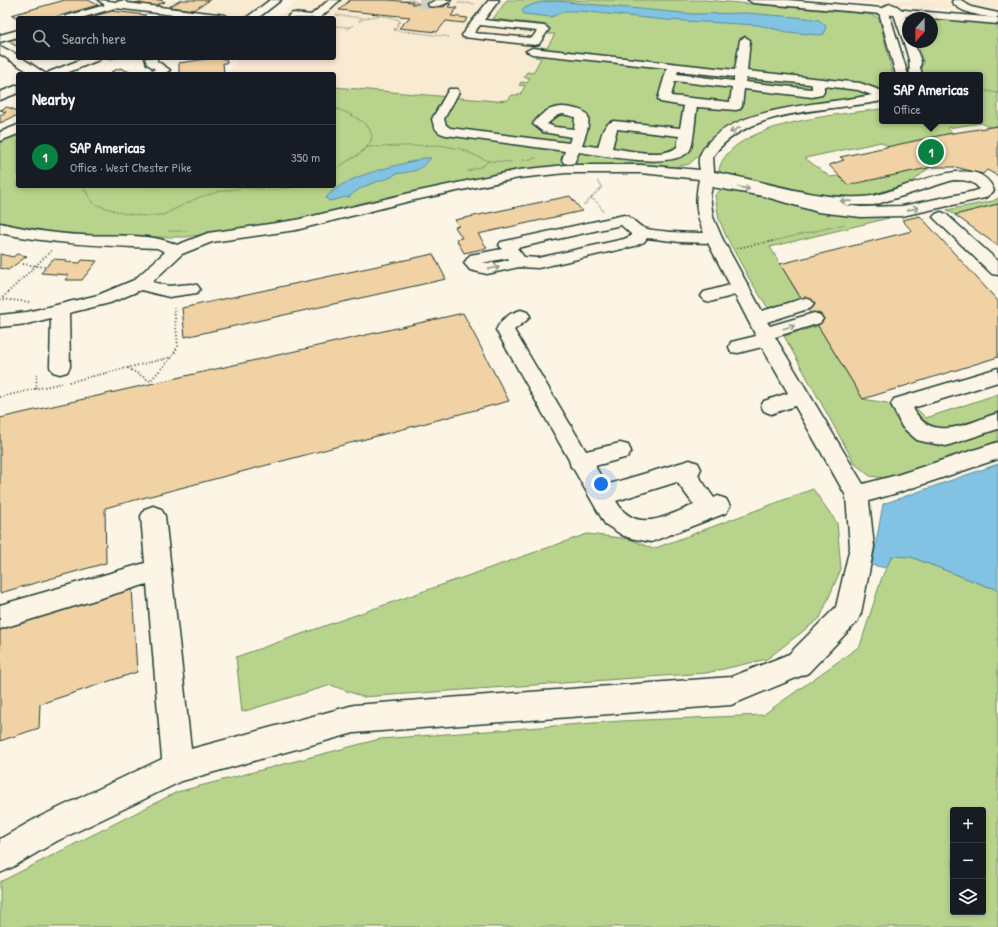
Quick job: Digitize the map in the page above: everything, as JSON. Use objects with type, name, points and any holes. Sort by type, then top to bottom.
[{"type":"main road","points":[[103,0],[114,5],[208,16]]},
{"type":"main road","points":[[77,16],[132,0]]},
{"type":"main road","points":[[255,16],[276,0]]},
{"type":"main road","points":[[268,16],[289,0]]},
{"type":"main road","points":[[316,16],[335,0]]},
{"type":"main road","points":[[433,4],[446,0]]},
{"type":"main road","points":[[460,44],[494,0]]},
{"type":"main road","points":[[753,0],[996,17]]},
{"type":"main road","points":[[807,0],[892,10]]},
{"type":"main road","points":[[980,4],[960,2],[968,9],[996,17]]},
{"type":"main road","points":[[892,10],[902,29]]},
{"type":"main road","points":[[892,10],[902,72]]},
{"type":"main road","points":[[467,35],[535,42],[544,29],[477,22]]},
{"type":"main road","points":[[0,39],[16,34]]},
{"type":"main road","points":[[664,99],[691,103],[736,106],[745,40]]},
{"type":"main road","points":[[910,48],[915,62],[915,72]]},
{"type":"main road","points":[[0,49],[11,58],[9,66],[26,66],[36,72]]},
{"type":"main road","points":[[532,51],[677,66],[812,93],[818,92],[818,83],[812,81],[860,87],[879,95]]},
{"type":"main road","points":[[58,72],[90,60]]},
{"type":"main road","points":[[71,67],[101,60]]},
{"type":"main road","points":[[151,60],[151,62],[164,70],[159,72]]},
{"type":"main road","points":[[657,130],[670,77],[673,68],[677,66]]},
{"type":"main road","points":[[670,77],[740,79]]},
{"type":"main road","points":[[0,96],[16,90]]},
{"type":"main road","points":[[453,92],[438,119],[440,127],[446,131],[568,147],[661,157],[671,156],[681,152],[691,103]]},
{"type":"main road","points":[[0,857],[46,830],[178,767],[354,719],[731,691],[798,664],[848,613],[862,547],[857,495],[763,331],[741,288],[723,243],[705,217],[703,196],[706,178],[706,156],[714,145],[729,132],[746,124],[786,112],[879,96]]},
{"type":"main road","points":[[706,178],[717,158],[730,145],[756,130],[792,118],[879,104]]},
{"type":"main road","points":[[604,151],[611,126],[614,125],[657,130],[684,139]]},
{"type":"main road","points":[[0,137],[16,130]]},
{"type":"main road","points":[[566,170],[568,147],[579,133]]},
{"type":"main road","points":[[608,137],[684,139]]},
{"type":"main road","points":[[0,320],[27,318],[104,299],[140,284],[176,251],[208,238],[296,225],[398,206],[519,174],[603,168],[641,169],[706,178],[742,181],[804,196],[843,201],[874,200],[958,175],[975,179],[986,187],[987,191],[980,195],[902,211],[861,212],[839,210],[804,203],[706,178]]},
{"type":"main road","points":[[874,200],[887,211]]},
{"type":"main road","points":[[941,217],[998,270]]},
{"type":"main road","points":[[638,232],[640,234],[638,239],[628,243],[538,263],[515,257],[507,245],[624,220],[638,232],[723,243]]},
{"type":"main road","points":[[0,228],[32,235],[64,238],[160,243],[176,251]]},
{"type":"main road","points":[[140,284],[169,292],[191,289]]},
{"type":"main road","points":[[710,296],[741,288]]},
{"type":"main road","points":[[60,309],[60,367]]},
{"type":"main road","points":[[738,347],[763,331],[809,312]]},
{"type":"main road","points":[[521,316],[508,324],[505,330],[554,398],[579,461],[600,496],[613,517],[630,528],[651,532],[714,508],[686,470],[600,496]]},
{"type":"main road","points":[[998,376],[901,404],[909,421],[925,434],[946,438],[998,422]]},
{"type":"main road","points":[[771,406],[801,397]]},
{"type":"main road","points":[[857,495],[897,484],[998,450]]},
{"type":"main road","points":[[579,461],[620,451]]},
{"type":"main road","points":[[153,516],[178,767]]},
{"type":"main road","points":[[0,617],[158,570]]},
{"type":"path","points":[[402,1],[412,0],[418,3]]},
{"type":"path","points":[[338,11],[333,15],[364,18],[376,16],[393,17],[400,23],[394,30],[450,37]]},
{"type":"path","points":[[359,21],[364,18]]},
{"type":"path","points":[[336,26],[348,28],[353,25]]},
{"type":"path","points":[[983,90],[998,93]]},
{"type":"path","points":[[336,109],[353,115],[364,122],[372,130],[372,140],[367,147],[336,169]]},
{"type":"path","points":[[367,147],[438,145],[461,149],[488,161],[512,162],[555,156],[568,147]]},
{"type":"path","points":[[584,205],[602,187],[596,178],[603,168]]},
{"type":"path","points":[[83,188],[94,204],[122,213],[144,216],[163,215],[197,198],[221,191],[243,188],[273,190],[296,188]]},
{"type":"path","points":[[591,198],[599,204],[603,212]]},
{"type":"path","points":[[723,243],[765,243],[847,224]]},
{"type":"path","points":[[0,300],[64,238]]},
{"type":"path","points":[[23,264],[45,267]]},
{"type":"path","points":[[128,368],[150,381],[172,357],[178,346],[174,308]]},
{"type":"path","points":[[0,397],[172,357]]},
{"type":"path","points":[[36,389],[37,372]]},
{"type":"shaded area","points":[[111,0],[269,0],[249,16],[227,16],[125,5]]},
{"type":"shaded area","points":[[298,0],[516,0],[585,26],[514,105],[336,88],[336,72],[228,72],[237,60],[336,60],[336,16],[278,16]]},
{"type":"shaded area","points":[[838,0],[998,0],[998,13],[871,3]]},
{"type":"green space","points":[[507,0],[705,0],[868,14],[879,18],[892,72],[879,72],[879,93],[875,95],[786,108],[763,113],[732,124],[711,138],[696,158],[689,164],[671,168],[512,172],[408,193],[358,208],[296,221],[185,237],[90,237],[31,231],[0,222],[0,141],[16,134],[16,188],[336,188],[336,87],[496,101],[508,100],[512,95],[520,95],[525,86],[519,85],[521,82],[527,83],[530,78],[524,77],[527,72],[533,73],[541,58],[535,57],[541,47],[547,48],[555,34],[548,34],[548,25],[493,19]]},
{"type":"green space","points":[[938,19],[998,24],[998,126],[989,127],[983,124],[983,72],[920,72],[918,67],[924,64],[919,48],[938,48]]},
{"type":"green space","points":[[879,109],[879,124],[974,124],[947,128],[953,133],[889,147],[881,142],[805,158],[830,177],[839,176],[848,185],[930,167],[912,182],[862,198],[820,197],[725,176],[719,170],[727,154],[743,141],[765,131],[790,123]]},
{"type":"green space","points":[[723,188],[889,218],[770,247],[801,299],[768,308],[750,280],[726,236],[719,219],[715,195]]},
{"type":"green space","points":[[998,198],[998,204],[955,215],[947,210],[993,201]]},
{"type":"green space","points":[[818,326],[863,399],[916,408],[926,418],[998,394],[998,442],[892,479],[870,476],[855,464],[784,336]]},
{"type":"green space","points":[[813,489],[837,523],[841,569],[820,618],[767,659],[706,673],[363,697],[331,685],[242,712],[236,657],[587,534],[630,539],[653,549]]},
{"type":"green space","points":[[892,556],[911,557],[986,586],[998,589],[998,927],[0,927],[0,882],[177,792],[380,739],[621,721],[763,715],[860,646],[882,577]]},
{"type":"water","points":[[556,1],[693,14],[746,13],[807,18],[819,20],[826,26],[824,34],[819,35],[787,32],[758,25],[666,20],[579,11],[565,11],[551,17],[524,14],[522,10],[534,4]]},
{"type":"water","points":[[424,158],[431,158],[419,169],[411,172],[395,174],[392,177],[375,182],[349,197],[329,201],[326,198],[334,190],[358,177],[371,172]]},
{"type":"water","points":[[998,464],[998,589],[986,586],[911,557],[892,556],[886,568],[872,565],[883,504]]},
{"type":"building","points":[[65,0],[88,0],[98,5],[59,16],[16,17],[11,15]]},
{"type":"building","points":[[146,0],[160,0],[165,2],[153,6],[135,3]]},
{"type":"building","points":[[181,0],[210,0],[194,10],[169,7]]},
{"type":"building","points":[[350,0],[388,0],[413,2],[412,4],[418,4],[420,2],[434,3],[431,6],[444,7],[447,4],[451,4],[448,7],[457,8],[451,16],[468,18],[464,23],[446,21],[437,32],[399,28],[410,17],[339,10]]},
{"type":"building","points":[[112,11],[146,15],[144,16],[94,16]]},
{"type":"building","points":[[16,39],[16,46],[7,41]]},
{"type":"building","points":[[199,60],[226,60],[227,63],[223,63],[224,72],[179,72],[179,63]]},
{"type":"building","points":[[120,68],[130,72],[111,72]]},
{"type":"building","points":[[7,107],[16,110],[16,116],[0,123],[0,115],[6,112],[0,110]]},
{"type":"building","points":[[998,126],[998,176],[987,170],[983,174],[955,167],[932,167],[848,185],[829,165],[844,160],[840,157],[947,134]]},
{"type":"building","points":[[570,196],[582,211],[478,234],[487,248],[464,253],[456,239],[462,238],[455,227],[459,226],[455,220]]},
{"type":"building","points":[[998,204],[998,246],[955,215]]},
{"type":"building","points":[[920,216],[998,301],[998,357],[863,399],[780,264],[912,231],[902,220]]},
{"type":"building","points":[[0,254],[13,257],[17,254],[27,256],[8,270],[0,268]]},
{"type":"building","points":[[433,254],[446,279],[185,337],[182,308]]},
{"type":"building","points":[[53,259],[67,260],[65,262],[80,263],[82,260],[97,261],[82,280],[65,280],[69,275],[41,273]]},
{"type":"building","points":[[463,313],[509,401],[105,508],[106,563],[0,593],[0,418]]},
{"type":"building","points":[[132,587],[137,672],[40,704],[39,728],[0,741],[0,628]]},
{"type":"tunnel","points":[[419,3],[433,4]]},
{"type":"place","name":"SAP Americas","points":[[931,152]]}]
